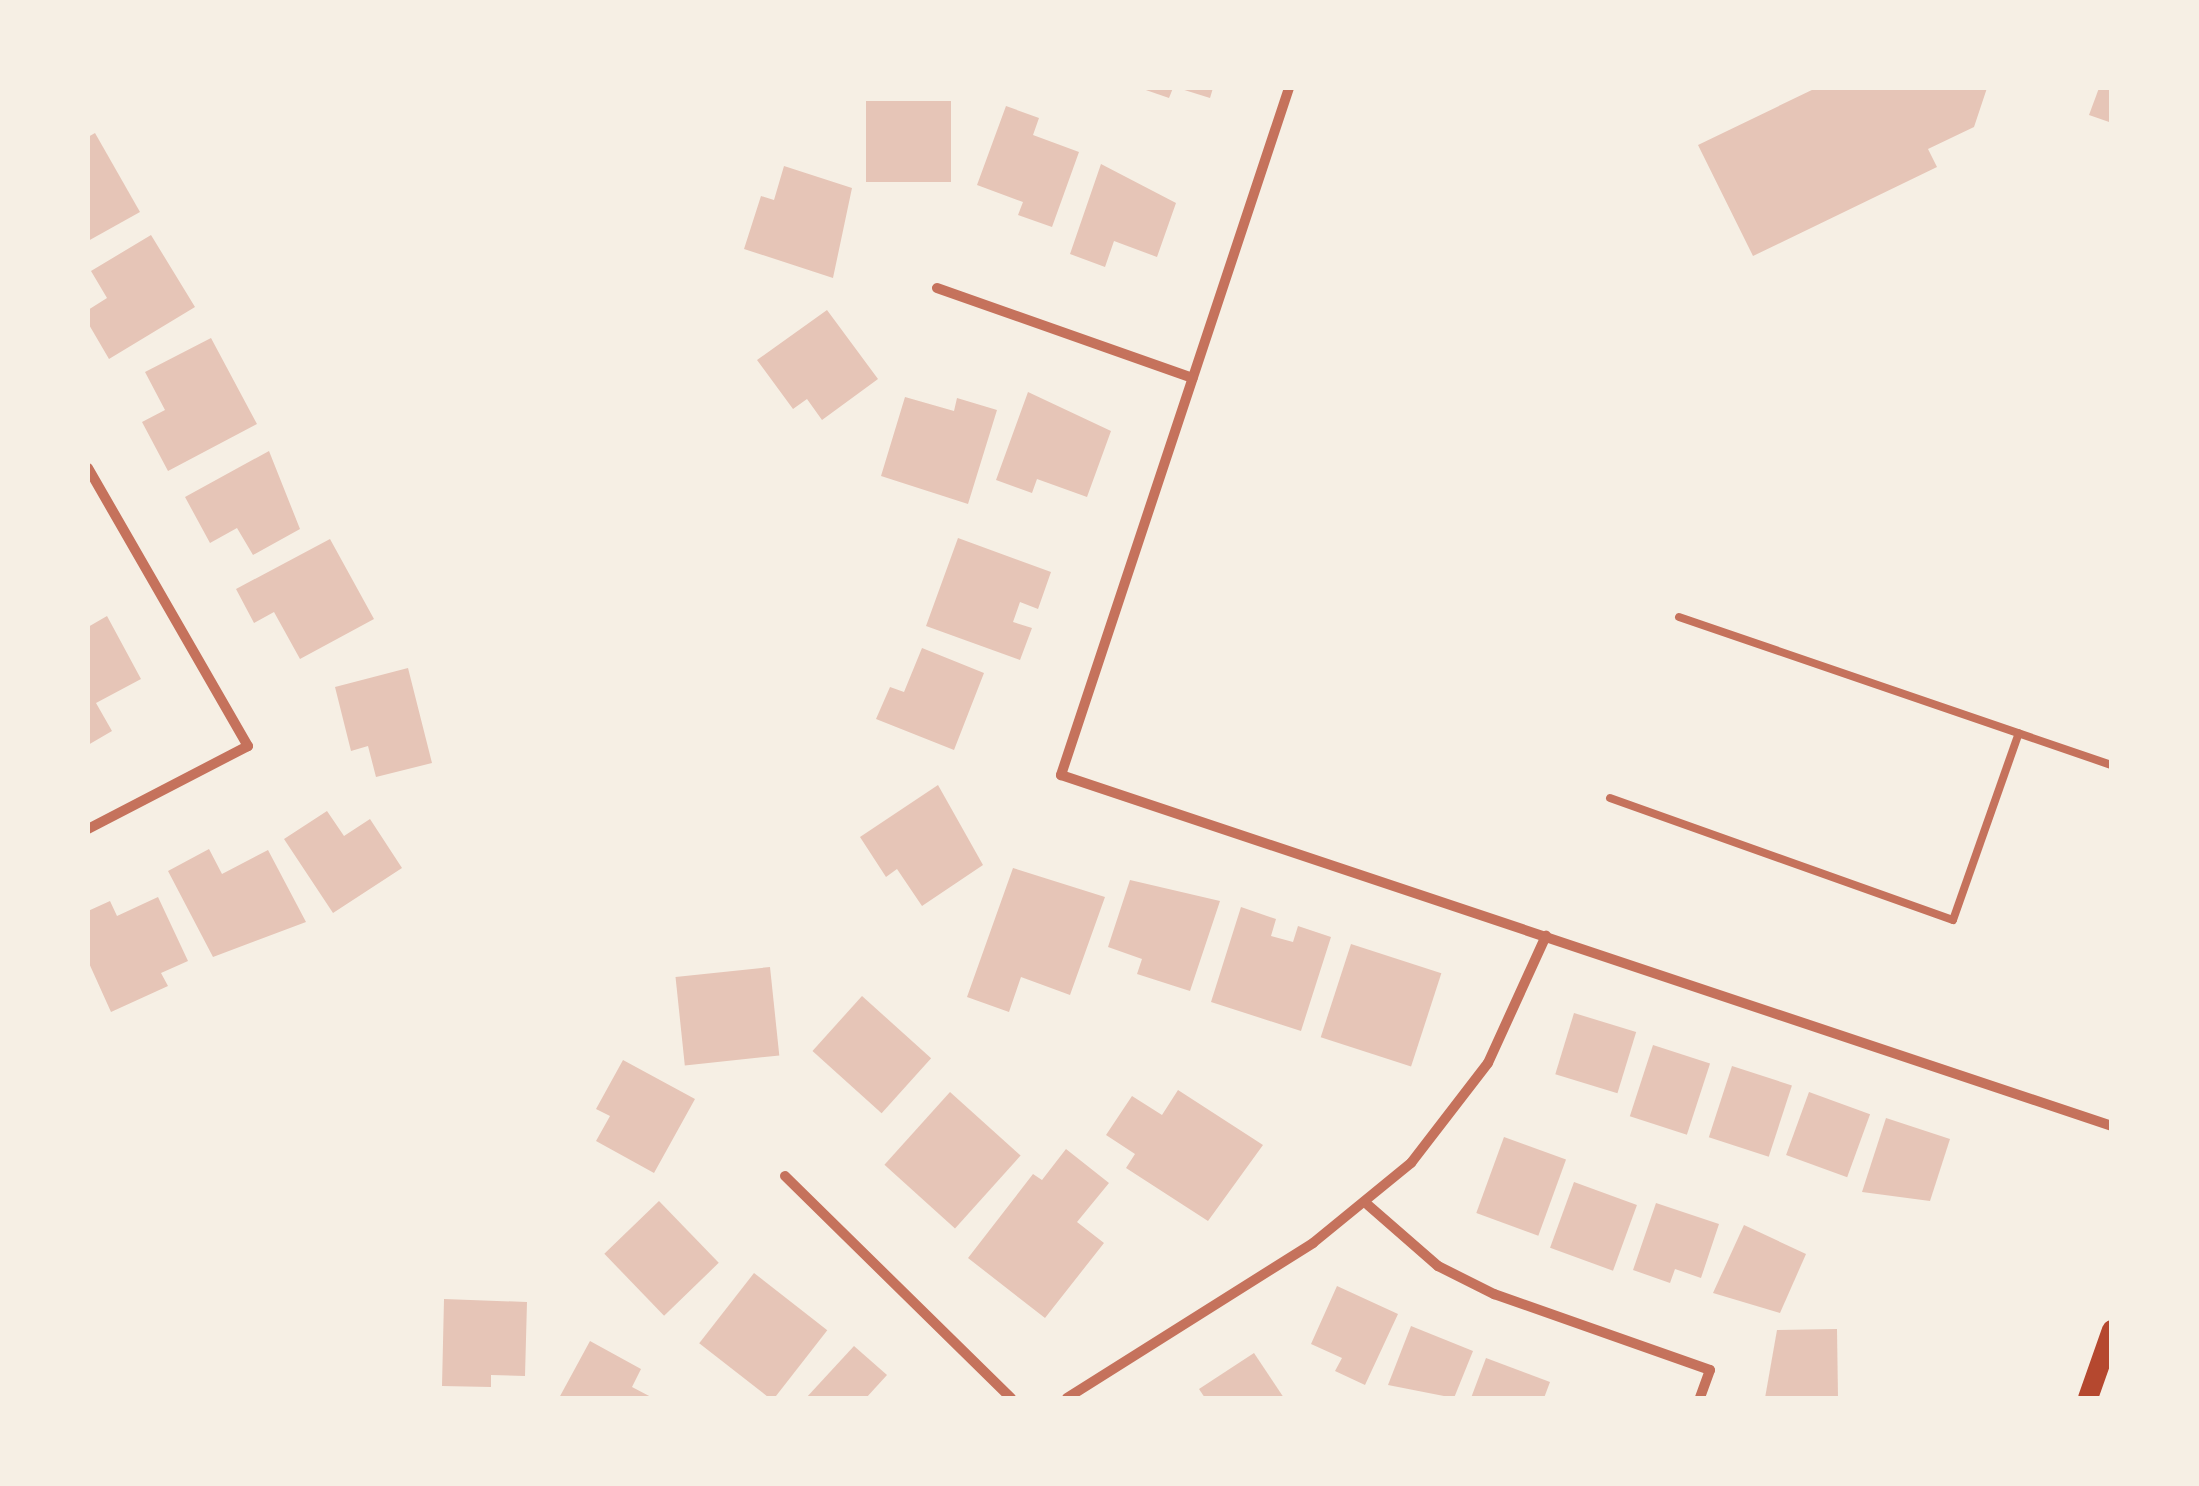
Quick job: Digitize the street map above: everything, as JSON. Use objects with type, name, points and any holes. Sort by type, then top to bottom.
[{"type":"main road","points":[[2088,1398],[2112,1330]]},
{"type":"street","points":[[1289,88],[1061,776],[2112,1126]]},
{"type":"street","points":[[937,288],[1193,378]]},
{"type":"street","points":[[88,468],[248,746],[88,829]]},
{"type":"street","points":[[1068,1398],[1368,1205],[1488,1063],[1546,936]]},
{"type":"street","points":[[785,1176],[1012,1398]]},
{"type":"street","points":[[1368,1205],[1438,1266],[1494,1294],[1710,1370],[1700,1398]]},
{"type":"lane","points":[[1678,616],[2112,765]]},
{"type":"lane","points":[[1610,798],[1953,920],[2019,733]]},
{"type":"building","points":[[1140,88],[1173,88],[1169,98]]},
{"type":"building","points":[[1178,88],[1213,88],[1210,98]]},
{"type":"building","points":[[1816,88],[1987,88],[1974,127],[1928,149],[1937,167],[1753,256],[1698,145]]},
{"type":"building","points":[[2099,88],[2112,88],[2112,123],[2089,115]]},
{"type":"building","points":[[866,101],[951,101],[951,182],[866,182]]},
{"type":"building","points":[[1006,106],[1039,118],[1033,135],[1079,152],[1052,227],[1018,215],[1023,202],[977,185]]},
{"type":"building","points":[[95,133],[140,212],[88,241],[88,137]]},
{"type":"building","points":[[1101,164],[1176,203],[1157,257],[1114,241],[1105,267],[1070,254]]},
{"type":"building","points":[[784,166],[852,188],[833,278],[744,249],[761,196],[774,200]]},
{"type":"building","points":[[151,235],[195,307],[109,359],[88,323],[88,310],[107,298],[91,271]]},
{"type":"building","points":[[827,310],[878,379],[822,420],[807,399],[793,409],[757,360]]},
{"type":"building","points":[[211,338],[257,424],[168,471],[142,422],[165,410],[145,372]]},
{"type":"building","points":[[1028,392],[1111,431],[1087,497],[1037,479],[1032,493],[996,480]]},
{"type":"building","points":[[905,397],[954,411],[957,398],[997,410],[968,504],[881,476]]},
{"type":"building","points":[[269,451],[300,529],[253,555],[237,528],[210,543],[185,497]]},
{"type":"building","points":[[958,538],[1051,572],[1038,609],[1020,602],[1013,622],[1032,628],[1020,660],[926,626]]},
{"type":"building","points":[[330,539],[374,619],[300,659],[274,612],[254,623],[236,589]]},
{"type":"building","points":[[107,616],[141,679],[96,703],[112,731],[88,745],[88,627]]},
{"type":"building","points":[[922,648],[984,673],[954,750],[876,719],[890,687],[904,692]]},
{"type":"building","points":[[408,668],[432,763],[376,777],[368,746],[351,751],[335,687]]},
{"type":"building","points":[[938,785],[983,865],[922,906],[897,869],[886,877],[860,837]]},
{"type":"building","points":[[327,811],[344,836],[370,819],[402,868],[333,913],[284,839]]},
{"type":"building","points":[[209,849],[222,874],[268,850],[306,922],[213,957],[168,871]]},
{"type":"building","points":[[1013,868],[1105,897],[1070,995],[1021,977],[1009,1012],[967,997]]},
{"type":"building","points":[[1130,880],[1220,901],[1190,991],[1137,974],[1142,959],[1108,947]]},
{"type":"building","points":[[158,897],[188,961],[161,973],[168,986],[111,1012],[88,961],[88,911],[110,901],[117,916]]},
{"type":"building","points":[[1241,907],[1276,919],[1271,936],[1293,942],[1298,926],[1331,937],[1301,1031],[1211,1002]]},
{"type":"building","points":[[1351,944],[1441,973],[1411,1067],[1321,1037]]},
{"type":"building","points":[[770,967],[779,1056],[685,1065],[676,977]]},
{"type":"building","points":[[862,996],[931,1058],[882,1113],[812,1051]]},
{"type":"building","points":[[1574,1013],[1636,1032],[1617,1093],[1555,1074]]},
{"type":"building","points":[[1653,1045],[1710,1064],[1687,1135],[1630,1116]]},
{"type":"building","points":[[623,1060],[695,1099],[654,1173],[596,1141],[610,1116],[596,1109]]},
{"type":"building","points":[[1732,1066],[1792,1085],[1769,1157],[1709,1137]]},
{"type":"building","points":[[1178,1090],[1263,1145],[1208,1221],[1126,1168],[1135,1154],[1106,1135],[1132,1096],[1162,1115]]},
{"type":"building","points":[[950,1092],[1021,1156],[955,1228],[884,1165]]},
{"type":"building","points":[[1809,1092],[1870,1114],[1847,1177],[1786,1155]]},
{"type":"building","points":[[1886,1118],[1950,1139],[1930,1201],[1862,1192]]},
{"type":"building","points":[[1504,1137],[1566,1160],[1538,1236],[1476,1213]]},
{"type":"building","points":[[1066,1149],[1109,1183],[1077,1222],[1104,1243],[1045,1318],[968,1258],[1033,1174],[1042,1180]]},
{"type":"building","points":[[1574,1182],[1637,1205],[1613,1271],[1550,1248]]},
{"type":"building","points":[[659,1201],[719,1263],[664,1316],[604,1254]]},
{"type":"building","points":[[1656,1203],[1719,1224],[1701,1278],[1675,1269],[1670,1283],[1633,1270]]},
{"type":"building","points":[[1744,1225],[1806,1254],[1780,1313],[1713,1293]]},
{"type":"building","points":[[754,1273],[827,1330],[774,1398],[699,1343]]},
{"type":"building","points":[[1337,1286],[1398,1314],[1365,1385],[1335,1371],[1342,1358],[1311,1344]]},
{"type":"building","points":[[444,1299],[527,1302],[525,1376],[491,1375],[491,1387],[442,1386]]},
{"type":"building","points":[[1411,1326],[1473,1351],[1454,1398],[1388,1385]]},
{"type":"building","points":[[1837,1329],[1838,1398],[1765,1398],[1777,1330]]},
{"type":"building","points":[[590,1341],[641,1369],[632,1387],[653,1398],[559,1398]]},
{"type":"building","points":[[854,1346],[887,1375],[866,1398],[806,1398]]},
{"type":"building","points":[[1254,1353],[1284,1398],[1205,1398],[1199,1389]]},
{"type":"building","points":[[1486,1358],[1550,1382],[1544,1398],[1471,1398]]}]
